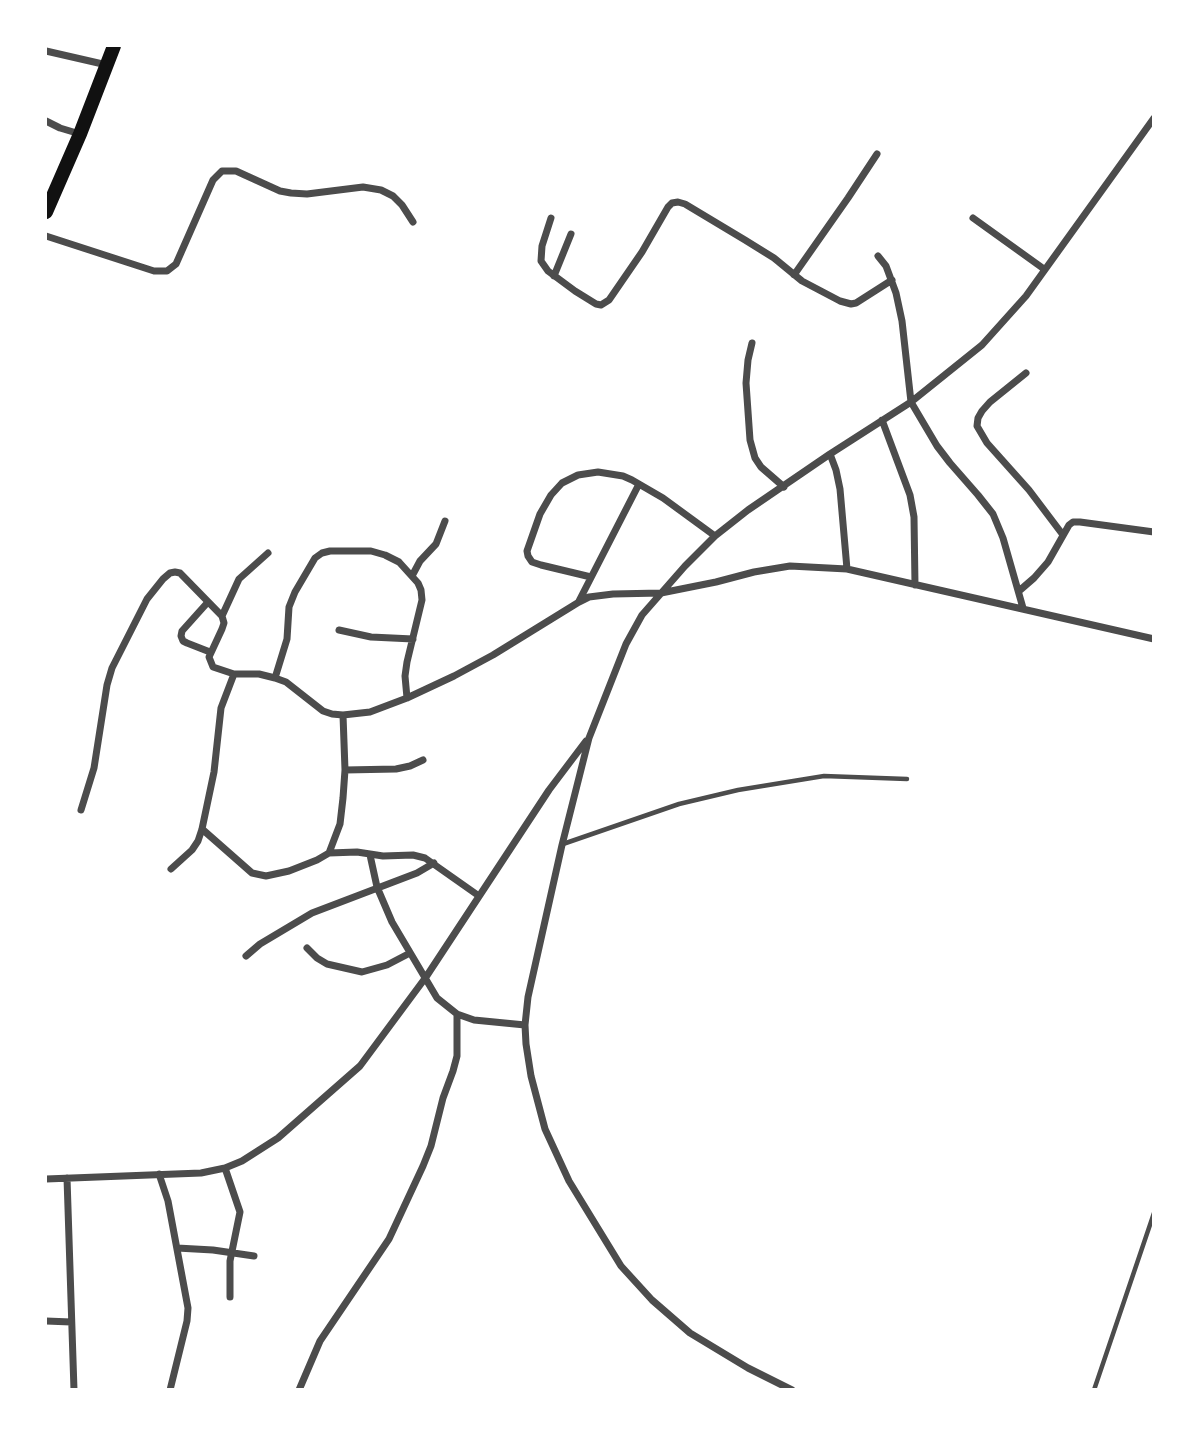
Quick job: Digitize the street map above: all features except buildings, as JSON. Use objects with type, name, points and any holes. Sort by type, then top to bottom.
[{"type":"main road","points":[[46,212],[114,46]]},
{"type":"street","points":[[46,51],[107,65]]},
{"type":"street","points":[[792,1390],[748,1368],[690,1333],[652,1300],[621,1266],[569,1181],[545,1129],[531,1076],[526,1044],[528,998],[589,738],[626,644],[642,615],[685,566],[715,536],[748,510],[911,402],[982,345],[1026,296],[1153,118]]},
{"type":"street","points":[[46,121],[80,134]]},
{"type":"street","points":[[794,275],[877,154]]},
{"type":"street","points":[[46,236],[154,271],[167,271],[176,264],[213,180],[222,171],[236,171],[280,191],[291,193],[307,194],[363,187],[381,190],[393,196],[413,222]]},
{"type":"street","points":[[551,218],[541,254],[544,267],[590,302],[601,305],[622,282],[668,207],[678,202],[745,240],[774,258],[811,287],[840,302],[851,304],[860,301],[892,280]]},
{"type":"street","points":[[973,219],[1044,269]]},
{"type":"street","points":[[554,276],[571,234]]},
{"type":"street","points":[[878,256],[892,280],[902,321],[911,402],[943,455],[993,514],[1003,538],[1023,608]]},
{"type":"street","points":[[752,344],[746,383],[750,440],[755,458],[761,467],[785,487]]},
{"type":"street","points":[[1026,373],[982,411],[977,426],[987,443],[1029,490],[1063,535]]},
{"type":"street","points":[[883,421],[910,495],[915,517],[915,585]]},
{"type":"street","points":[[830,454],[840,489],[846,569]]},
{"type":"street","points":[[591,577],[532,562],[527,551],[540,514],[551,495],[562,483],[578,475],[598,472],[623,476],[663,498],[715,536]]},
{"type":"street","points":[[579,602],[639,484]]},
{"type":"street","points":[[412,576],[424,555],[436,544],[445,520]]},
{"type":"street","points":[[1019,591],[1048,562],[1073,522],[1153,532]]},
{"type":"street","points":[[275,678],[287,639],[289,607],[315,558],[330,551],[378,553],[399,562],[421,590],[422,600],[405,676],[407,698]]},
{"type":"street","points":[[222,616],[239,579],[268,552]]},
{"type":"street","points":[[81,810],[97,756],[112,668],[147,599],[163,579],[175,572],[180,573],[222,616],[224,623],[209,657],[213,667],[234,674],[259,674],[286,682],[332,715],[370,712],[407,698],[494,655],[589,597],[661,593],[790,566],[846,569],[1153,639]]},
{"type":"street","points":[[208,602],[182,631],[181,636],[187,643],[210,652]]},
{"type":"street","points":[[339,630],[371,637],[413,639]]},
{"type":"street","points":[[170,869],[192,850],[202,829],[214,772],[221,708],[234,674]]},
{"type":"street","points":[[329,853],[340,824],[345,770],[343,715]]},
{"type":"street","points":[[46,1179],[201,1172],[226,1168],[278,1138],[360,1066],[426,977],[549,790],[589,738]]},
{"type":"street","points":[[345,770],[396,769],[423,761]]},
{"type":"street","points":[[202,829],[252,873],[266,876],[289,871],[329,853],[413,855],[434,863],[479,896]]},
{"type":"street","points":[[370,855],[377,887],[392,922],[437,998],[457,1014],[474,1020],[525,1025]]},
{"type":"street","points":[[246,956],[298,920],[417,873],[434,863]]},
{"type":"street","points":[[307,948],[327,964],[362,972],[387,965],[410,953]]},
{"type":"street","points":[[299,1390],[320,1341],[389,1239],[423,1166],[457,1056],[457,1014]]},
{"type":"street","points":[[226,1168],[240,1212],[232,1252],[230,1297]]},
{"type":"street","points":[[159,1174],[168,1201],[188,1308],[170,1390]]},
{"type":"street","points":[[67,1178],[74,1390]]},
{"type":"street","points":[[177,1248],[254,1256]]},
{"type":"street","points":[[46,1321],[71,1322]]},
{"type":"lane","points":[[562,845],[679,804],[738,790],[824,776],[907,779]]},
{"type":"lane","points":[[1094,1390],[1153,1213]]}]
